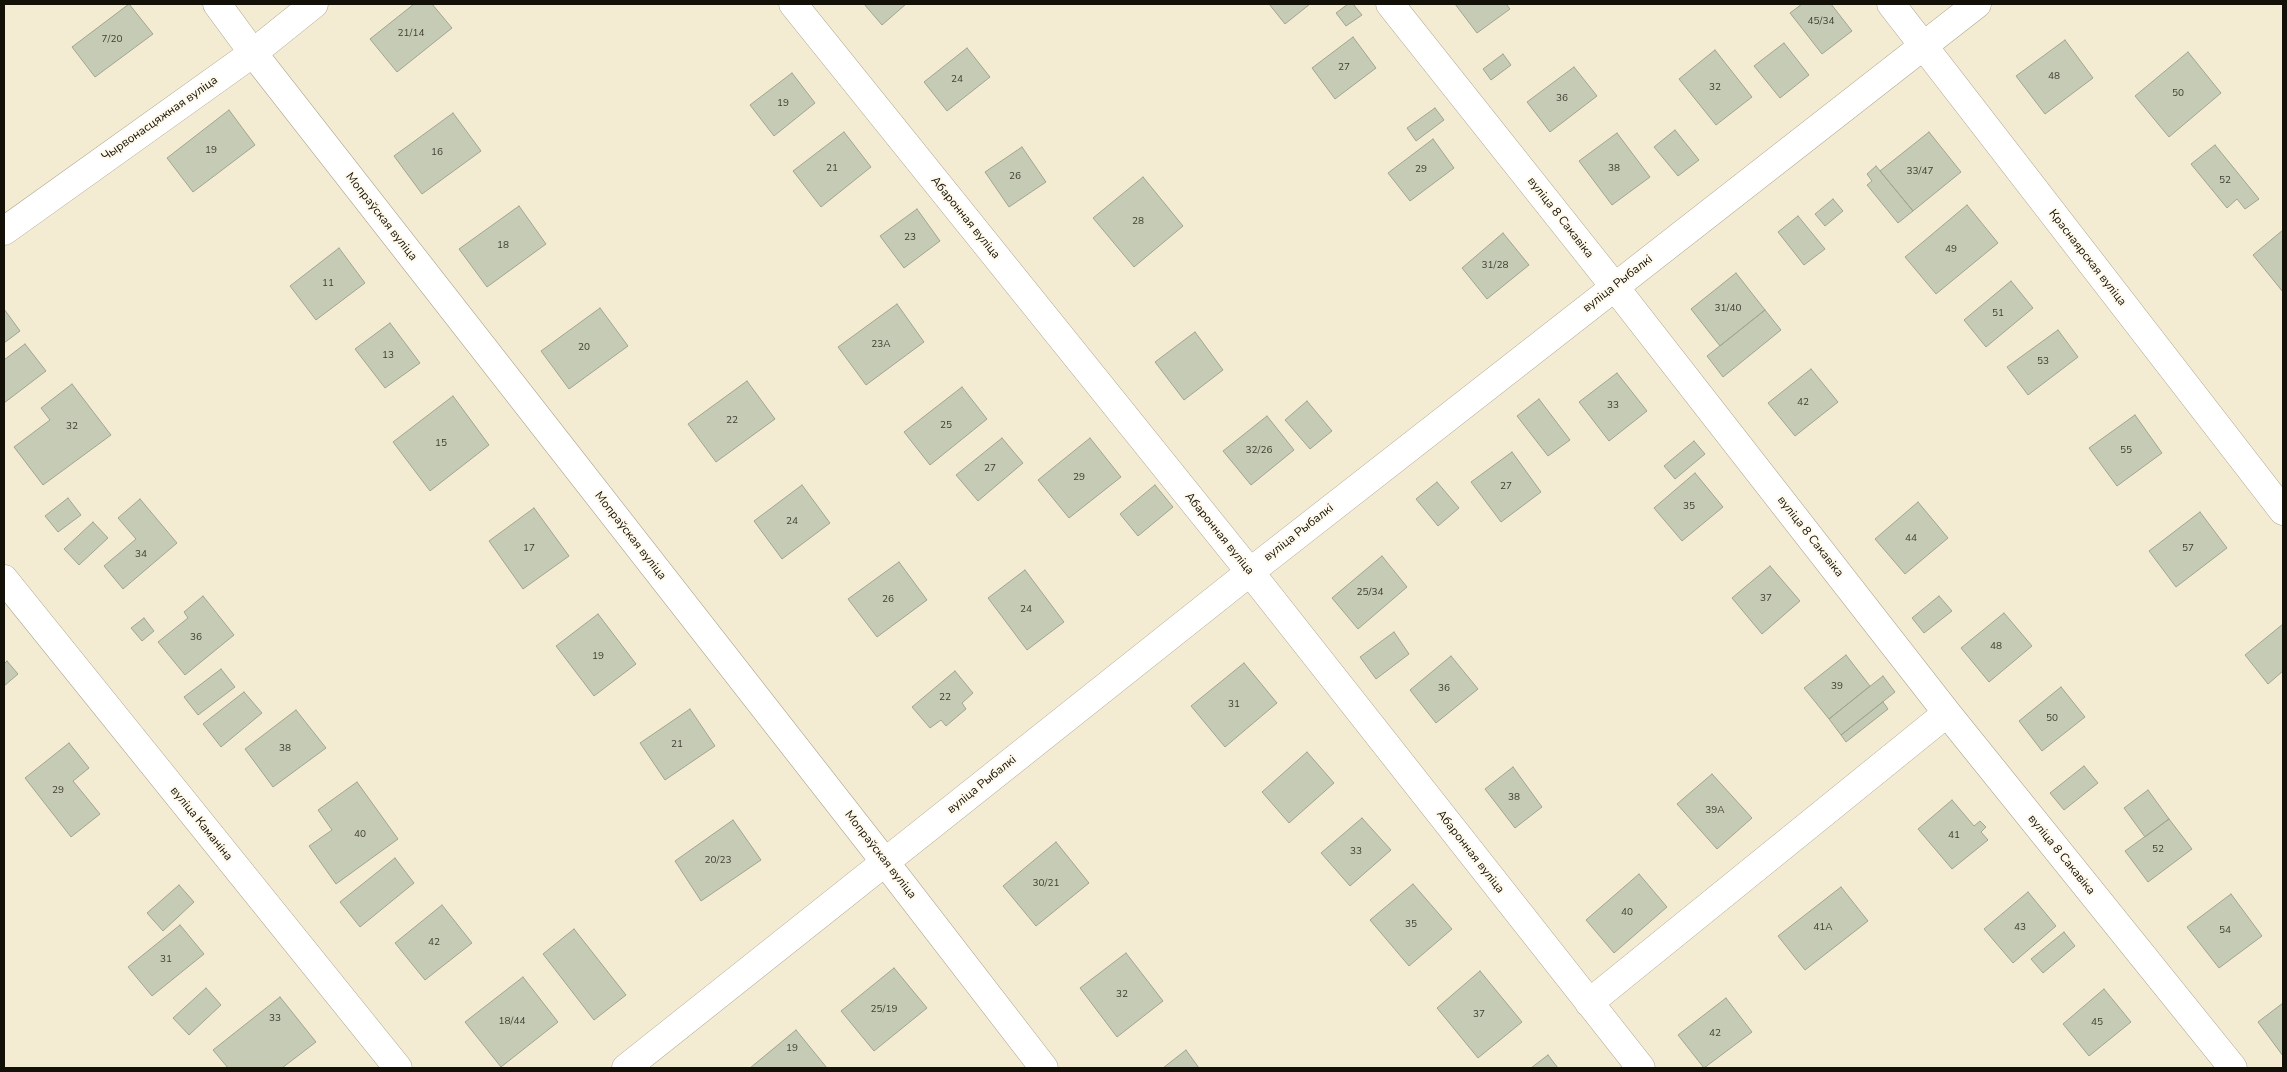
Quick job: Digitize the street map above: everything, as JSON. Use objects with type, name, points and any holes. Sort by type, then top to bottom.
[{"type":"street","name":"Мопраўская вуліца","points":[[217,4],[253,53],[1044,1068]]},
{"type":"street","name":"Чырвонасцяжная вуліца","points":[[4,231],[253,53],[314,4]]},
{"type":"street","name":"Абаронная вуліца","points":[[793,4],[1250,572],[1641,1068]]},
{"type":"street","name":"вуліца 8 Сакавіка","points":[[1390,4],[1614,286],[1946,713],[2233,1068]]},
{"type":"street","name":"Краснаярская вуліца","points":[[1891,4],[2283,511]]},
{"type":"street","name":"вуліца Рыбалкі","points":[[626,1068],[1250,572],[1977,4]]},
{"type":"street","name":"вуліца Каманіна","points":[[4,579],[398,1068]]},
{"type":"street","points":[[1590,1003],[1946,713]]},
{"type":"building","points":[[129,4],[153,34],[95,77],[72,47]]},
{"type":"building","points":[[414,4],[432,4],[452,28],[397,72],[370,39]]},
{"type":"building","points":[[864,4],[906,4],[882,25]]},
{"type":"building","points":[[1269,4],[1310,4],[1285,24]]},
{"type":"building","points":[[1348,4],[1353,4],[1362,15],[1346,26],[1336,13]]},
{"type":"building","points":[[1455,4],[1506,4],[1510,9],[1477,33]]},
{"type":"building","points":[[1802,4],[1831,4],[1852,31],[1822,54],[1790,13]]},
{"type":"building","points":[[1353,37],[1376,68],[1335,99],[1312,68]]},
{"type":"building","points":[[2065,40],[2093,78],[2045,114],[2016,76]]},
{"type":"building","points":[[1784,43],[1809,75],[1780,98],[1754,66]]},
{"type":"building","points":[[967,48],[990,77],[947,111],[924,82]]},
{"type":"building","points":[[1715,50],[1752,97],[1716,125],[1679,79]]},
{"type":"building","points":[[2188,52],[2221,93],[2169,137],[2135,96]]},
{"type":"building","points":[[1503,54],[1511,65],[1491,80],[1483,69]]},
{"type":"building","points":[[1574,67],[1597,96],[1550,132],[1527,102]]},
{"type":"building","points":[[792,73],[815,103],[774,136],[750,105]]},
{"type":"building","points":[[1435,108],[1444,120],[1416,141],[1407,128]]},
{"type":"building","points":[[229,110],[255,145],[193,192],[167,158]]},
{"type":"building","points":[[453,113],[481,151],[422,194],[394,156]]},
{"type":"building","points":[[1675,130],[1699,160],[1678,176],[1654,147]]},
{"type":"building","points":[[844,132],[871,167],[821,207],[793,171]]},
{"type":"building","points":[[1929,132],[1961,172],[1913,211],[1880,171]]},
{"type":"building","points":[[1617,133],[1650,177],[1612,205],[1579,161]]},
{"type":"building","points":[[1433,139],[1454,168],[1410,201],[1388,173]]},
{"type":"building","points":[[2215,145],[2259,199],[2245,209],[2237,199],[2227,208],[2191,164]]},
{"type":"building","points":[[1022,147],[1046,182],[1009,207],[985,172]]},
{"type":"building","points":[[1876,166],[1913,211],[1898,223],[1867,185],[1872,181],[1867,174]]},
{"type":"building","points":[[1143,177],[1183,226],[1134,267],[1093,218]]},
{"type":"building","points":[[1833,199],[1843,211],[1825,226],[1815,214]]},
{"type":"building","points":[[1967,205],[1998,243],[1936,294],[1905,257]]},
{"type":"building","points":[[519,206],[546,244],[487,287],[459,249]]},
{"type":"building","points":[[917,209],[940,241],[904,268],[880,236]]},
{"type":"building","points":[[1798,216],[1825,249],[1804,265],[1778,232]]},
{"type":"building","points":[[2283,230],[2283,292],[2253,255]]},
{"type":"building","points":[[1503,233],[1529,265],[1487,299],[1462,268]]},
{"type":"building","points":[[339,248],[365,283],[316,320],[290,286]]},
{"type":"building","points":[[1736,273],[1765,310],[1720,346],[1691,309]]},
{"type":"building","points":[[2011,281],[2033,308],[1986,347],[1964,320]]},
{"type":"building","points":[[897,304],[924,342],[866,385],[838,347]]},
{"type":"building","points":[[600,308],[628,346],[569,389],[541,351]]},
{"type":"building","points":[[4,309],[20,331],[4,343]]},
{"type":"building","points":[[1765,310],[1781,330],[1723,377],[1707,356]]},
{"type":"building","points":[[390,323],[420,363],[385,388],[355,349]]},
{"type":"building","points":[[2058,330],[2078,357],[2028,395],[2007,367]]},
{"type":"building","points":[[1195,332],[1223,370],[1184,400],[1155,362]]},
{"type":"building","points":[[25,344],[46,371],[4,403],[4,360]]},
{"type":"building","points":[[1811,369],[1838,402],[1795,436],[1768,403]]},
{"type":"building","points":[[1617,373],[1647,411],[1609,441],[1579,402]]},
{"type":"building","points":[[747,381],[775,419],[716,462],[688,424]]},
{"type":"building","points":[[72,384],[111,435],[43,485],[14,447],[50,420],[41,408]]},
{"type":"building","points":[[962,387],[987,419],[930,465],[904,432]]},
{"type":"building","points":[[453,396],[489,445],[430,491],[393,442]]},
{"type":"building","points":[[1539,399],[1570,440],[1548,456],[1517,416]]},
{"type":"building","points":[[1307,401],[1332,431],[1310,449],[1285,420]]},
{"type":"building","points":[[2135,415],[2162,453],[2117,486],[2089,448]]},
{"type":"building","points":[[1267,416],[1294,450],[1251,485],[1223,451]]},
{"type":"building","points":[[1002,438],[1023,463],[978,501],[956,475]]},
{"type":"building","points":[[1090,438],[1121,477],[1069,518],[1038,480]]},
{"type":"building","points":[[1694,441],[1705,454],[1675,479],[1664,466]]},
{"type":"building","points":[[1512,452],[1541,492],[1501,522],[1471,482]]},
{"type":"building","points":[[1695,473],[1723,507],[1682,541],[1654,508]]},
{"type":"building","points":[[1437,482],[1459,508],[1438,526],[1416,499]]},
{"type":"building","points":[[802,485],[830,523],[782,559],[754,521]]},
{"type":"building","points":[[1155,485],[1173,507],[1138,536],[1120,514]]},
{"type":"building","points":[[68,498],[81,515],[58,532],[45,516]]},
{"type":"building","points":[[140,499],[177,543],[123,589],[104,566],[136,539],[118,518]]},
{"type":"building","points":[[1918,502],[1948,538],[1905,574],[1875,539]]},
{"type":"building","points":[[534,508],[569,556],[523,589],[489,541]]},
{"type":"building","points":[[2200,512],[2227,548],[2176,587],[2149,551]]},
{"type":"building","points":[[93,522],[108,538],[79,565],[64,549]]},
{"type":"building","points":[[1382,556],[1407,587],[1358,629],[1332,598]]},
{"type":"building","points":[[899,562],[927,600],[877,637],[848,599]]},
{"type":"building","points":[[1770,566],[1800,601],[1762,634],[1732,598]]},
{"type":"building","points":[[1025,570],[1064,622],[1027,650],[988,598]]},
{"type":"building","points":[[203,596],[234,635],[185,675],[158,642],[188,618],[184,612]]},
{"type":"building","points":[[1939,596],[1952,611],[1924,633],[1912,618]]},
{"type":"building","points":[[2004,613],[2032,646],[1989,682],[1961,648]]},
{"type":"building","points":[[598,614],[636,664],[594,696],[556,646]]},
{"type":"building","points":[[144,618],[154,631],[142,641],[131,628]]},
{"type":"building","points":[[2283,624],[2283,671],[2268,684],[2245,655]]},
{"type":"building","points":[[1394,632],[1409,654],[1376,679],[1360,657]]},
{"type":"building","points":[[1846,655],[1870,686],[1829,719],[1804,688]]},
{"type":"building","points":[[1451,656],[1478,689],[1436,723],[1410,690]]},
{"type":"building","points":[[7,661],[18,674],[4,686],[4,664]]},
{"type":"building","points":[[1244,663],[1277,703],[1225,747],[1191,706]]},
{"type":"building","points":[[221,669],[235,687],[198,715],[184,697]]},
{"type":"building","points":[[955,671],[973,693],[962,703],[966,709],[946,726],[941,720],[930,728],[912,707]]},
{"type":"building","points":[[1883,676],[1895,692],[1841,735],[1829,719]]},
{"type":"building","points":[[2061,687],[2085,717],[2042,751],[2019,721]]},
{"type":"building","points":[[244,692],[262,713],[221,747],[203,724]]},
{"type":"building","points":[[1883,702],[1888,709],[1846,742],[1841,735]]},
{"type":"building","points":[[690,709],[715,746],[665,780],[640,743]]},
{"type":"building","points":[[296,710],[326,748],[273,787],[245,749]]},
{"type":"building","points":[[69,743],[89,768],[73,781],[100,814],[71,837],[25,778]]},
{"type":"building","points":[[1307,752],[1334,783],[1289,823],[1262,792]]},
{"type":"building","points":[[2084,766],[2098,783],[2064,810],[2050,793]]},
{"type":"building","points":[[1513,767],[1542,807],[1515,828],[1485,789]]},
{"type":"building","points":[[1712,774],[1752,818],[1717,849],[1677,804]]},
{"type":"building","points":[[357,782],[398,839],[336,884],[309,846],[332,830],[318,810]]},
{"type":"building","points":[[2148,790],[2169,819],[2145,837],[2124,808]]},
{"type":"building","points":[[1952,800],[1974,826],[1980,821],[1986,827],[1981,832],[1988,840],[1952,869],[1918,829]]},
{"type":"building","points":[[1362,818],[1391,850],[1350,886],[1321,853]]},
{"type":"building","points":[[2169,819],[2192,849],[2148,882],[2125,851]]},
{"type":"building","points":[[733,820],[761,860],[701,901],[675,861]]},
{"type":"building","points":[[1056,842],[1089,883],[1036,926],[1003,886]]},
{"type":"building","points":[[395,858],[414,883],[360,927],[340,902]]},
{"type":"building","points":[[1639,874],[1667,907],[1614,953],[1586,920]]},
{"type":"building","points":[[1413,884],[1452,929],[1409,966],[1370,920]]},
{"type":"building","points":[[179,885],[194,902],[163,931],[147,913]]},
{"type":"building","points":[[1841,887],[1868,921],[1805,970],[1778,936]]},
{"type":"building","points":[[2028,892],[2056,926],[2013,963],[1984,929]]},
{"type":"building","points":[[2231,894],[2262,936],[2219,968],[2187,927]]},
{"type":"building","points":[[442,905],[472,943],[425,980],[395,943]]},
{"type":"building","points":[[180,925],[204,954],[152,996],[128,967]]},
{"type":"building","points":[[574,929],[626,995],[594,1020],[543,954]]},
{"type":"building","points":[[2064,932],[2075,946],[2043,973],[2031,959]]},
{"type":"building","points":[[1126,953],[1163,1001],[1117,1037],[1080,988]]},
{"type":"building","points":[[894,968],[927,1008],[874,1051],[841,1011]]},
{"type":"building","points":[[1480,971],[1522,1022],[1478,1058],[1437,1008]]},
{"type":"building","points":[[523,977],[558,1022],[501,1067],[465,1022]]},
{"type":"building","points":[[206,988],[221,1005],[189,1035],[173,1018]]},
{"type":"building","points":[[2104,989],[2131,1022],[2089,1056],[2063,1024]]},
{"type":"building","points":[[280,997],[316,1042],[282,1068],[228,1068],[213,1050]]},
{"type":"building","points":[[1726,998],[1752,1032],[1704,1068],[1678,1035]]},
{"type":"building","points":[[2283,1003],[2283,1056],[2258,1022]]},
{"type":"building","points":[[796,1030],[827,1068],[750,1068]]},
{"type":"building","points":[[1186,1050],[1199,1068],[1163,1068]]},
{"type":"building","points":[[1548,1055],[1558,1068],[1531,1068]]}]
